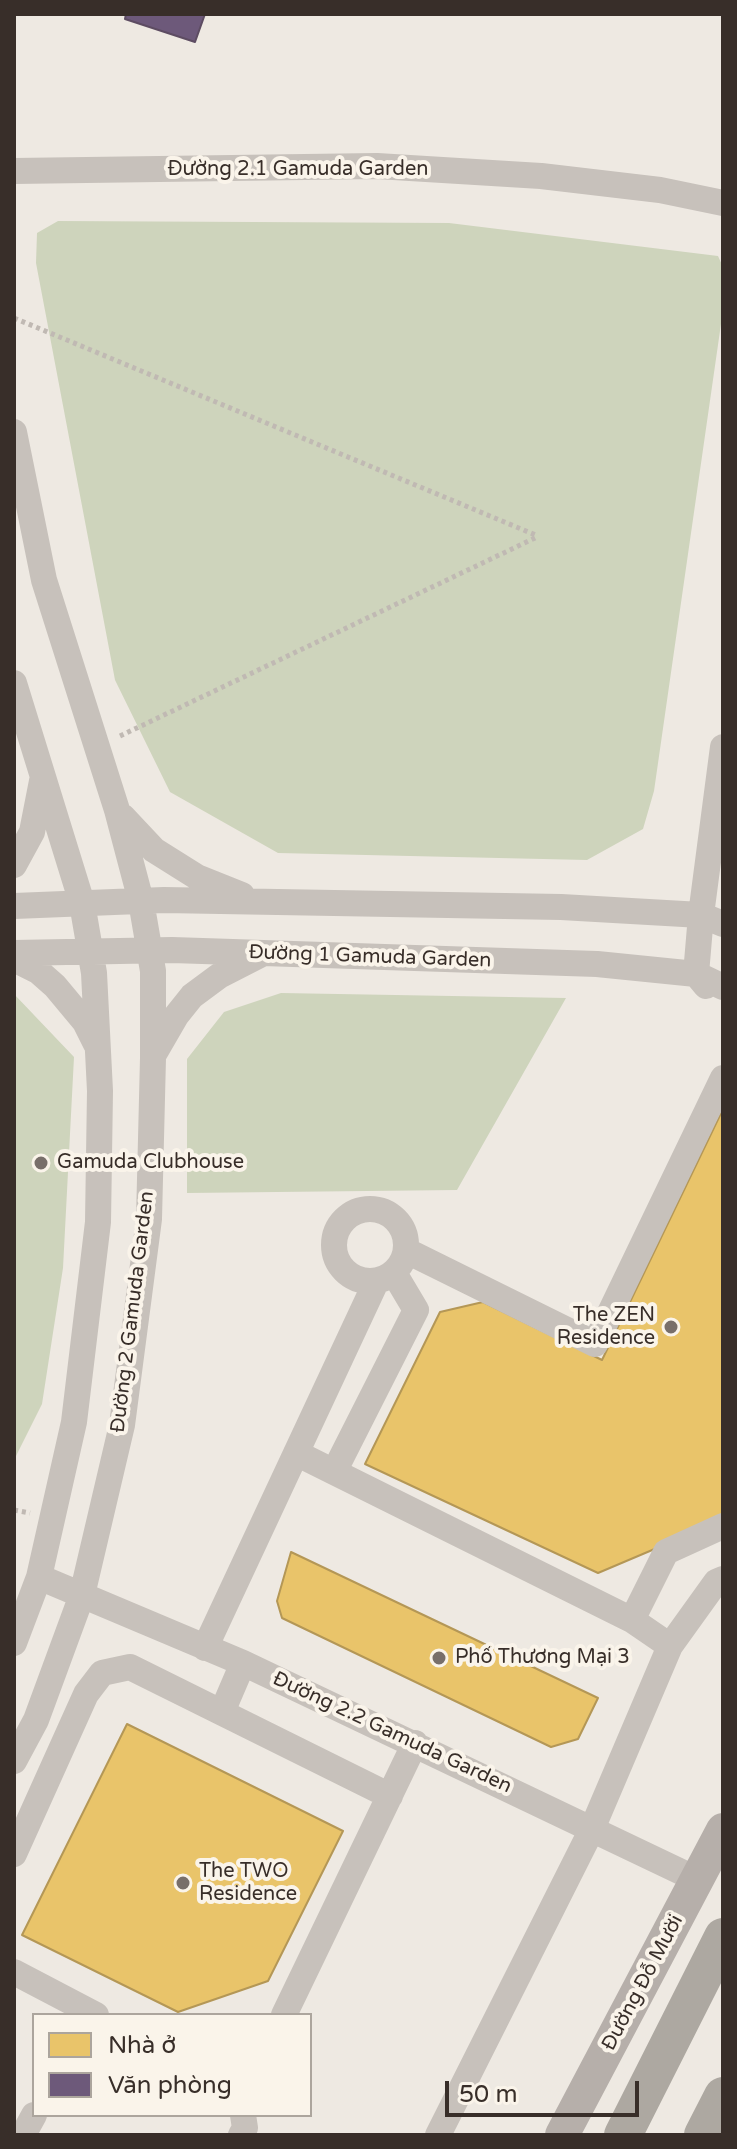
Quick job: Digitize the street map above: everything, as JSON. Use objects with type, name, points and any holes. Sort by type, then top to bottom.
[{"type":"highway","points":[[623,2135],[723,1937]]},
{"type":"highway","points":[[703,2135],[723,2096]]},
{"type":"main road","name":"Đường Đỗ Mười","points":[[562,2135],[723,1830]]},
{"type":"street","name":"Đường 2.1 Gamuda Garden","points":[[14,171],[377,166],[541,176],[660,190],[723,203]]},
{"type":"street","name":"Đường 2 Gamuda Garden","points":[[14,432],[44,580],[117,810],[141,901],[153,971],[149,1219],[122,1425],[82,1595],[36,1720],[14,1761]]},
{"type":"street","points":[[14,683],[82,903],[91,950],[100,1051],[98,1222],[74,1422],[39,1577],[14,1643]]},
{"type":"street","points":[[723,747],[712,920],[696,974],[723,1005]]},
{"type":"street","points":[[14,865],[32,832],[42,777]]},
{"type":"street","points":[[117,810],[154,850],[197,877],[257,900]]},
{"type":"street","points":[[14,906],[257,900],[561,907],[712,920]]},
{"type":"street","name":"Đường 1 Gamuda Garden","points":[[14,956],[91,950],[149,950],[597,964],[696,974],[723,987]]},
{"type":"street","points":[[153,1058],[176,1016],[192,996],[219,976],[262,954]]},
{"type":"street","points":[[14,956],[38,971],[62,994],[85,1022],[100,1051]]},
{"type":"street","points":[[392,1269],[595,1344],[723,1078]]},
{"type":"street","points":[[205,1648],[296,1453],[392,1269]]},
{"type":"street","points":[[334,1472],[416,1310],[392,1269]]},
{"type":"street","points":[[296,1453],[632,1620],[670,1646]]},
{"type":"street","points":[[632,1620],[666,1552],[723,1526]]},
{"type":"street","name":"Đường 2.2 Gamuda Garden","points":[[39,1577],[243,1663],[698,1880]]},
{"type":"street","points":[[438,2135],[592,1829],[670,1646],[716,1582],[723,1579]]},
{"type":"street","points":[[222,1712],[243,1663]]},
{"type":"street","points":[[14,1854],[86,1694],[102,1673],[130,1667],[390,1796]]},
{"type":"street","points":[[36,1720],[72,1723]]},
{"type":"street","points":[[285,2013],[415,1743]]},
{"type":"street","points":[[14,1972],[89,2013]]},
{"type":"street","points":[[23,2135],[33,2117]]},
{"type":"path","points":[[14,318],[538,536],[97,747]]},
{"type":"green space","points":[[58,221],[449,223],[718,256],[723,267],[723,310],[654,791],[643,829],[587,860],[278,853],[170,792],[115,680],[36,263],[37,233]]},
{"type":"green space","points":[[281,993],[566,998],[457,1190],[187,1193],[187,1059],[224,1012]]},
{"type":"green space","name":"Gamuda Clubhouse","points":[[14,994],[74,1057],[63,1268],[42,1404],[14,1460]]},
{"type":"building: Nhà ở","name":"The ZEN Residence","points":[[723,1109],[723,1520],[598,1573],[365,1464],[440,1312],[483,1302],[602,1360]]},
{"type":"building: Nhà ở","name":"Phố Thương Mại 3","points":[[291,1552],[598,1698],[578,1739],[551,1747],[282,1618],[277,1601]]},
{"type":"building: Nhà ở","name":"The TWO Residence","points":[[127,1724],[343,1831],[268,1981],[178,2012],[22,1935]]},
{"type":"building: Văn phòng","points":[[126,14],[205,14],[195,42],[125,19]]},
{"type":"place","name":"Gamuda Clubhouse","points":[[41,1163]]},
{"type":"place","name":"The ZEN Residence","points":[[671,1327]]},
{"type":"place","name":"Phố Thương Mại 3","points":[[439,1658]]},
{"type":"place","name":"The TWO Residence","points":[[183,1883]]}]
